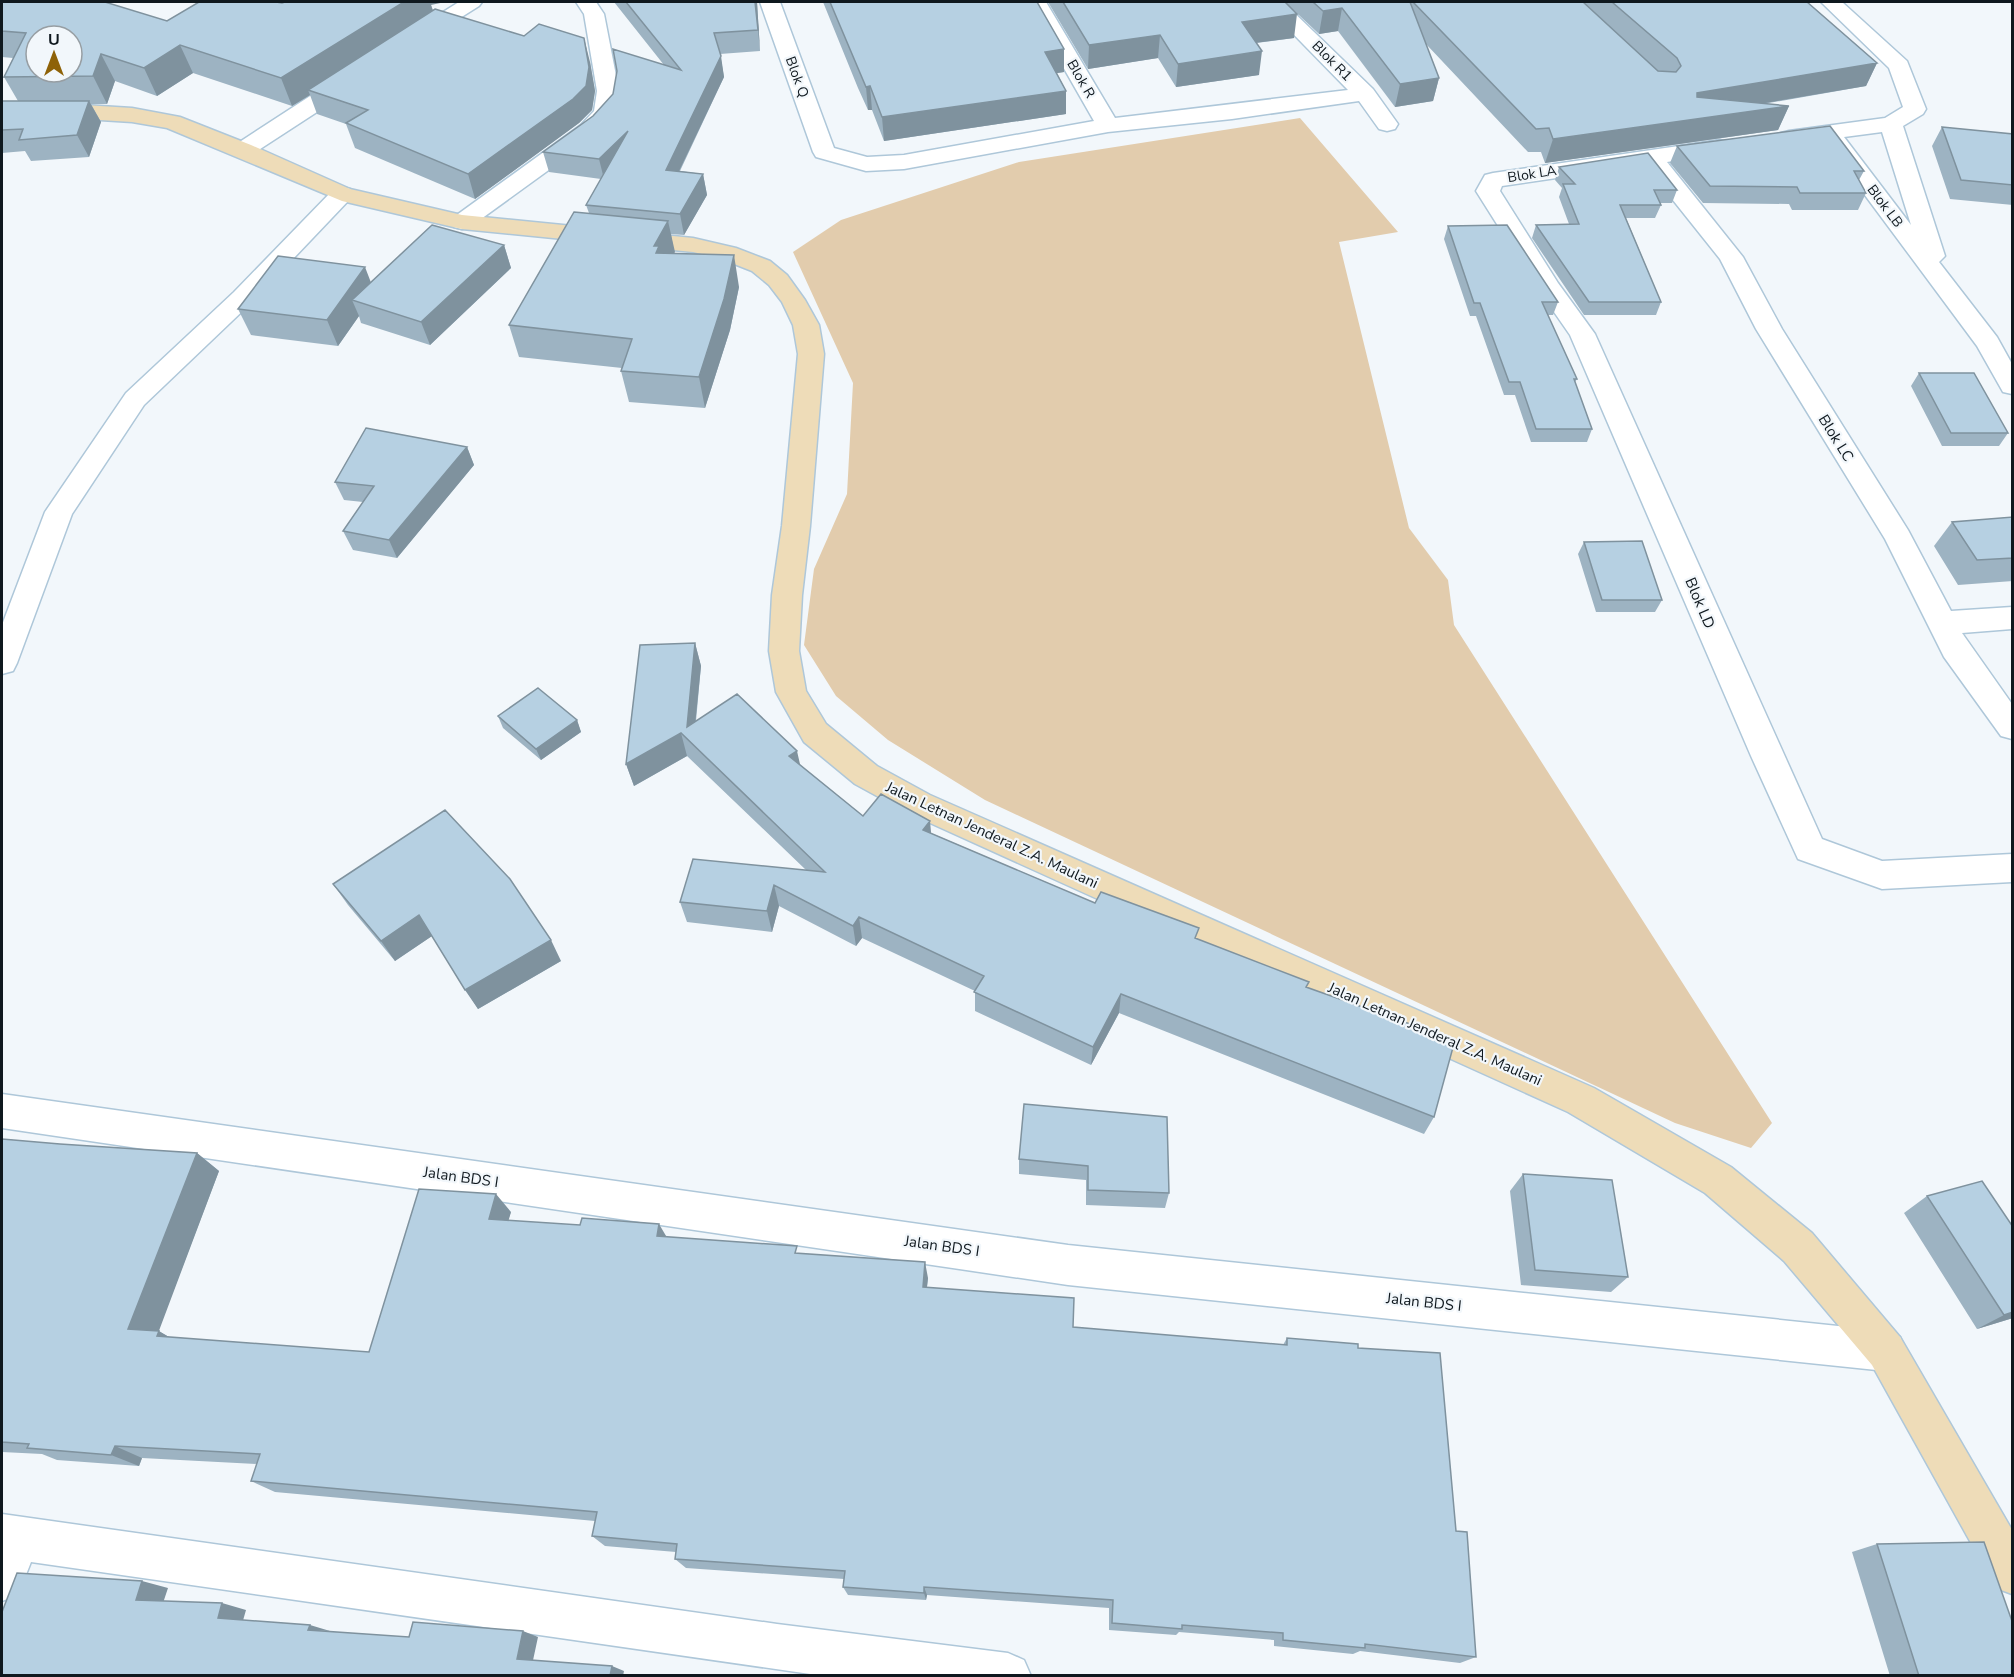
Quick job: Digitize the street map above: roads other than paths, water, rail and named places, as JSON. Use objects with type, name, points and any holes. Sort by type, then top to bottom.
[{"type":"street","points":[[394,52],[472,2]]},
{"type":"street","points":[[462,222],[589,130],[605,113],[608,91],[594,15],[586,2]]},
{"type":"street","name":"Blok Q","points":[[770,2],[824,152],[866,164],[904,162],[1108,125]]},
{"type":"street","name":"Blok R","points":[[1036,2],[1108,125]]},
{"type":"street","name":"Blok R1","points":[[1272,2],[1365,94],[1387,124]]},
{"type":"street","points":[[1772,140],[1891,123],[1915,109],[1899,66],[1831,2]]},
{"type":"street","points":[[243,150],[366,70]]},
{"type":"street","points":[[1108,125],[1232,112],[1365,94]]},
{"type":"street","name":"Jalan Letnan Jenderal Z.A. Maulani","points":[[2,114],[84,112],[132,115],[172,122],[243,150],[342,194],[462,222],[693,245],[727,253],[761,266],[778,280],[793,300],[806,325],[811,354],[796,526],[787,595],[784,651],[791,692],[815,733],[866,776],[920,804],[1581,1100],[1718,1180],[1798,1247],[1886,1351],[2013,1572]]},
{"type":"street","name":"Blok LB","points":[[1891,123],[1940,279]]},
{"type":"street","name":"Blok LB","points":[[1829,132],[1988,343],[2013,386]]},
{"type":"street","name":"Blok LA","points":[[1493,180],[1737,145]]},
{"type":"street","name":"Blok LC","points":[[1650,156],[1731,257],[1768,329],[1898,537],[1955,649],[2013,727]]},
{"type":"street","name":"Blok LD","points":[[1493,180],[1488,191],[1548,286],[1582,334],[1810,849],[1882,875],[2013,868]]},
{"type":"street","points":[[2,663],[59,512],[135,399],[243,297],[342,194]]},
{"type":"street","points":[[1942,623],[2013,618]]},
{"type":"street","name":"Jalan BDS I","points":[[2,1111],[1068,1265],[1886,1351]]},
{"type":"street","points":[[2,1579],[10,1537],[777,1647],[1008,1676]]}]
